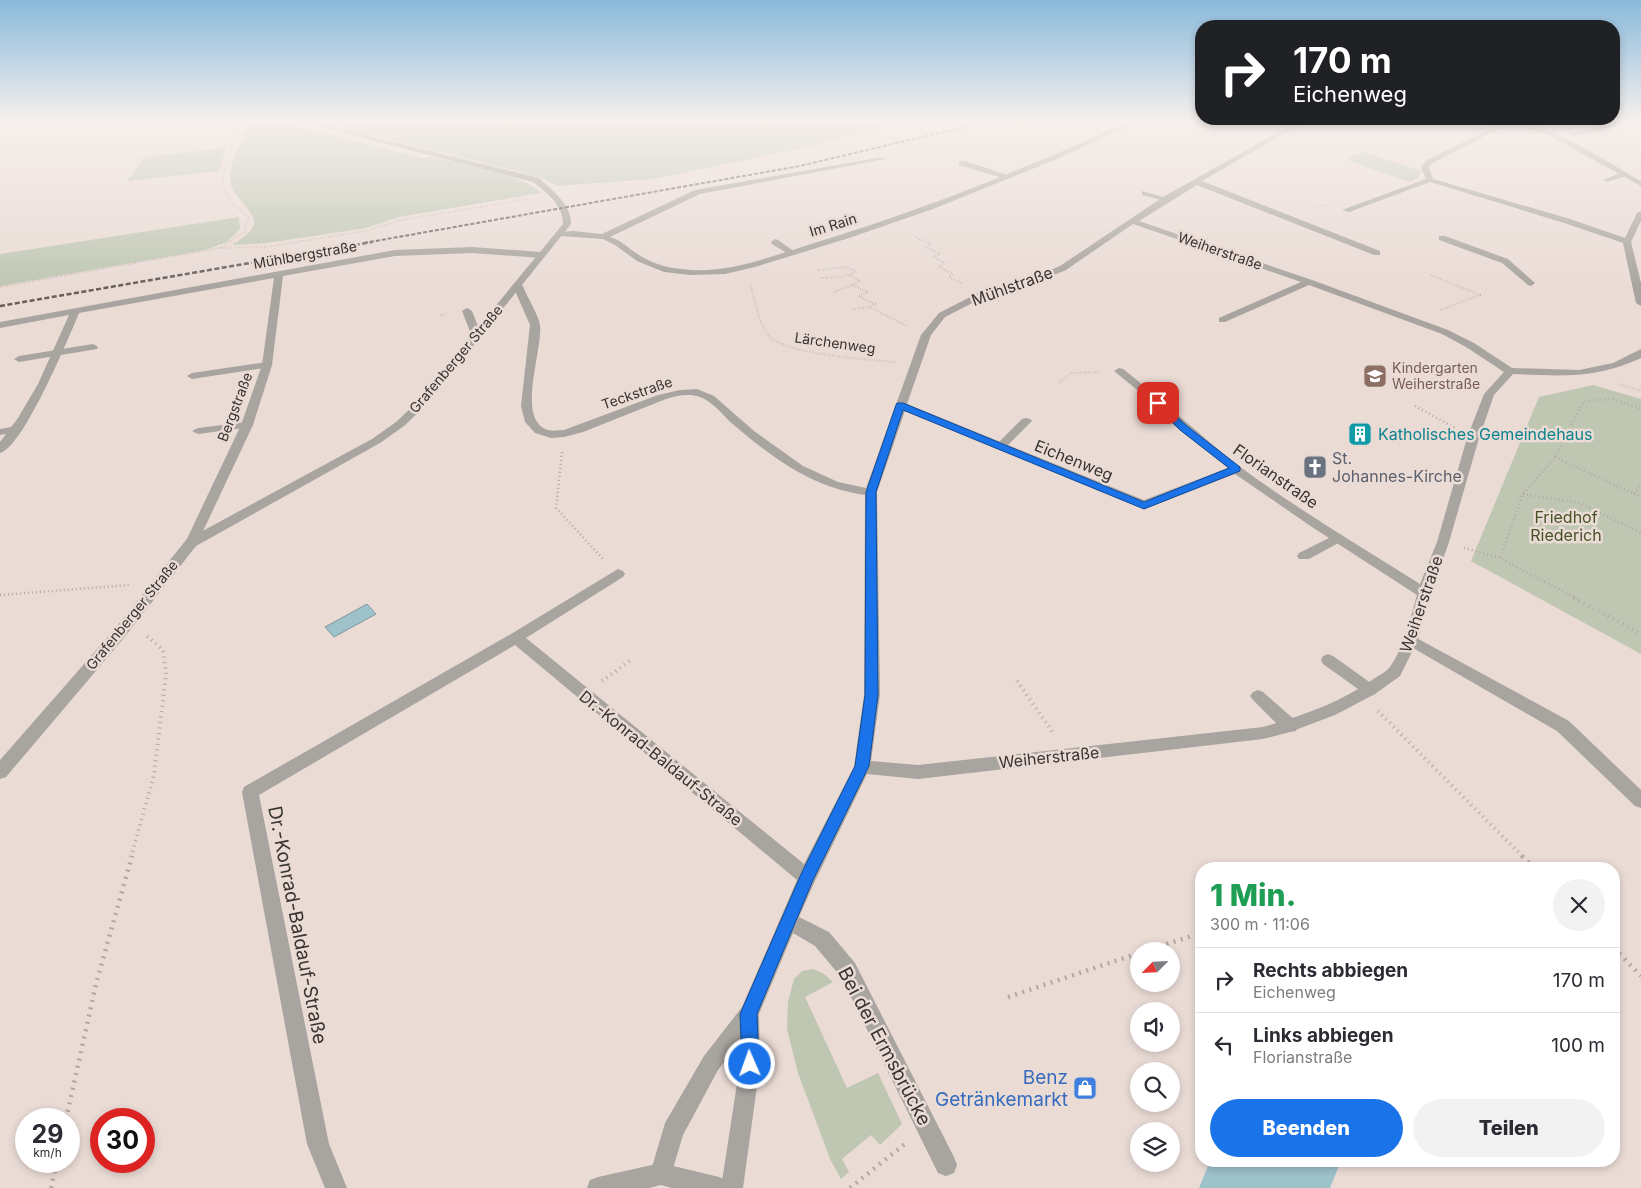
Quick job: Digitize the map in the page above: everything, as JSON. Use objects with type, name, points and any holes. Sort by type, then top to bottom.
[{"type":"street","name":"Grafenberger Straße","points":[[0,772],[118,634],[191,543],[376,441],[400,424],[418,407],[567,224],[567,215],[556,197],[536,180],[524,176]]},
{"type":"street","points":[[603,237],[698,192],[785,176]]},
{"type":"street","name":"Mühlstraße","points":[[661,1174],[673,1131],[711,1064],[749,1014],[807,877],[862,766],[872,695],[871,492],[926,335],[942,315],[985,293],[1039,278],[1063,268],[1131,221],[1207,176]]},
{"type":"street","points":[[1607,180],[1616,176]]},
{"type":"street","points":[[1627,176],[1641,184]]},
{"type":"street","name":"Im Rain","points":[[560,234],[603,237],[620,244],[643,261],[669,270],[701,273],[740,267],[902,218],[1009,177]]},
{"type":"street","points":[[1346,210],[1430,180],[1567,221],[1627,242]]},
{"type":"street","points":[[1197,182],[1377,254]]},
{"type":"street","points":[[1145,193],[1166,199]]},
{"type":"street","points":[[1641,213],[1627,242],[1641,303]]},
{"type":"street","name":"Weiherstraße","points":[[862,766],[918,772],[1263,733],[1290,726],[1330,711],[1366,692],[1395,672],[1411,640],[1424,593],[1443,542],[1473,438],[1489,394],[1510,371],[1470,345],[1445,332],[1309,282],[1131,221]]},
{"type":"street","points":[[1442,238],[1505,261],[1531,283]]},
{"type":"street","points":[[775,242],[791,252]]},
{"type":"street","name":"Mühlbergstraße","points":[[0,325],[395,253],[472,250],[541,255]]},
{"type":"street","name":"Bergstraße","points":[[191,543],[247,425],[267,366],[279,274]]},
{"type":"street","points":[[1222,320],[1309,282]]},
{"type":"street","name":"Teckstraße","points":[[518,286],[535,325],[526,406],[528,420],[535,429],[548,434],[564,434],[581,430],[621,413],[672,395],[690,392],[700,393],[711,398],[733,420],[798,468],[818,479],[843,489],[871,492]]},
{"type":"street","points":[[467,310],[476,334]]},
{"type":"street","points":[[0,450],[17,430],[58,353],[75,311]]},
{"type":"street","points":[[19,359],[93,346]]},
{"type":"street","points":[[1510,371],[1580,373],[1616,366],[1638,356],[1641,352]]},
{"type":"street","points":[[192,376],[267,366]]},
{"type":"street","name":"Florianstraße","points":[[1119,371],[1184,428],[1236,469],[1337,538],[1424,593]]},
{"type":"street","name":"Eichenweg","points":[[900,405],[1144,505],[1236,469]]},
{"type":"street","points":[[1000,447],[1026,421]]},
{"type":"street","points":[[198,432],[247,425]]},
{"type":"street","points":[[0,432],[17,430]]},
{"type":"street","points":[[1304,556],[1337,538]]},
{"type":"street","name":"Dr.-Konrad-Baldauf-Straße","points":[[336,1188],[318,1144],[250,792],[516,638],[618,574]]},
{"type":"street","name":"Dr.-Konrad-Baldauf-Straße","points":[[516,638],[807,877]]},
{"type":"street","points":[[1411,640],[1563,726],[1641,801]]},
{"type":"street","points":[[1328,660],[1366,692]]},
{"type":"street","points":[[1258,696],[1290,726]]},
{"type":"street","name":"Bei der Ermsbrücke","points":[[788,921],[822,939],[848,970],[946,1165]]},
{"type":"street","name":"Mühlstraße","points":[[732,1188],[750,1064],[749,1014]]},
{"type":"street","points":[[598,1188],[661,1174],[719,1188]]},
{"type":"path","points":[[219,248],[235,239],[248,226],[249,218],[228,198],[223,188],[223,176]]},
{"type":"path","points":[[0,288],[219,248],[264,247],[366,231],[401,220],[431,214],[527,199],[556,197]]},
{"type":"path","points":[[915,237],[931,244],[925,248],[940,254],[933,258],[945,263],[939,267],[954,274],[949,277],[985,293]]},
{"type":"path","name":"Lärchenweg","points":[[740,267],[746,272],[768,337],[780,344],[797,350],[917,364]]},
{"type":"path","points":[[818,270],[846,267],[856,271],[850,276]]},
{"type":"path","points":[[821,278],[841,277],[846,274],[860,281],[834,292]]},
{"type":"path","points":[[1414,320],[1480,295],[1431,275]]},
{"type":"path","points":[[852,285],[868,292],[858,296],[876,304],[853,309]]},
{"type":"path","points":[[869,307],[926,335]]},
{"type":"path","points":[[1059,383],[1071,373],[1119,371]]},
{"type":"path","points":[[1500,558],[1523,494],[1555,457],[1584,401],[1613,399],[1641,408]]},
{"type":"path","points":[[1415,406],[1473,438]]},
{"type":"path","points":[[563,443],[556,508],[618,574]]},
{"type":"path","points":[[1555,457],[1641,497]]},
{"type":"path","points":[[1634,494],[1641,483]]},
{"type":"path","points":[[1523,494],[1579,503],[1641,533]]},
{"type":"path","points":[[1443,542],[1500,558],[1641,634]]},
{"type":"path","points":[[0,595],[160,583]]},
{"type":"path","points":[[68,1108],[96,984],[154,775],[166,674],[164,650],[148,636],[118,634]]},
{"type":"path","points":[[583,694],[631,660]]},
{"type":"path","points":[[1017,681],[1068,755]]},
{"type":"path","points":[[1366,692],[1528,862]]},
{"type":"path","points":[[1172,942],[1195,934]]},
{"type":"path","points":[[1620,954],[1641,976]]},
{"type":"path","points":[[1008,996],[1130,956]]},
{"type":"path","points":[[850,1188],[926,1126]]},
{"type":"path","points":[[51,1188],[54,1173]]},
{"type":"green space","points":[[130,176],[169,176],[127,181]]},
{"type":"green space","points":[[508,176],[534,187],[541,193],[399,217],[366,228],[267,243],[232,245],[248,233],[253,227],[254,220],[233,189],[230,177]]},
{"type":"green space","points":[[536,176],[665,176],[557,186]]},
{"type":"green space","points":[[1394,176],[1419,176],[1409,182]]},
{"type":"green space","points":[[239,217],[240,229],[227,242],[205,250],[0,286],[0,254]]},
{"type":"green space","name":"Friedhof Riederich","points":[[1593,385],[1641,399],[1641,654],[1471,561],[1539,397]]},
{"type":"green space","points":[[813,969],[824,974],[833,982],[805,997],[847,1088],[878,1073],[902,1124],[880,1145],[871,1135],[842,1159],[849,1172],[841,1179],[830,1159],[798,1073],[787,1029],[788,1002],[794,979],[802,971]]},
{"type":"water","points":[[367,604],[376,614],[334,637],[325,627]]},
{"type":"waterway","points":[[1246,1188],[1284,1167]]},
{"type":"railway","points":[[364,243],[741,176]]},
{"type":"railway","points":[[0,306],[372,242]]},
{"type":"place","name":"Kindergarten Weiherstraße","points":[[1375,376]]},
{"type":"place","name":"Katholisches Gemeindehaus","points":[[1360,434]]},
{"type":"place","name":"St. Johannes-Kirche","points":[[1315,467]]},
{"type":"place","name":"Benz Getränkemarkt","points":[[1085,1088]]},
{"type":"route","points":[[750,1064],[749,1014],[807,877],[862,766],[872,695],[871,492],[900,405],[1144,505],[1236,469],[1184,428],[1158,403]]}]
